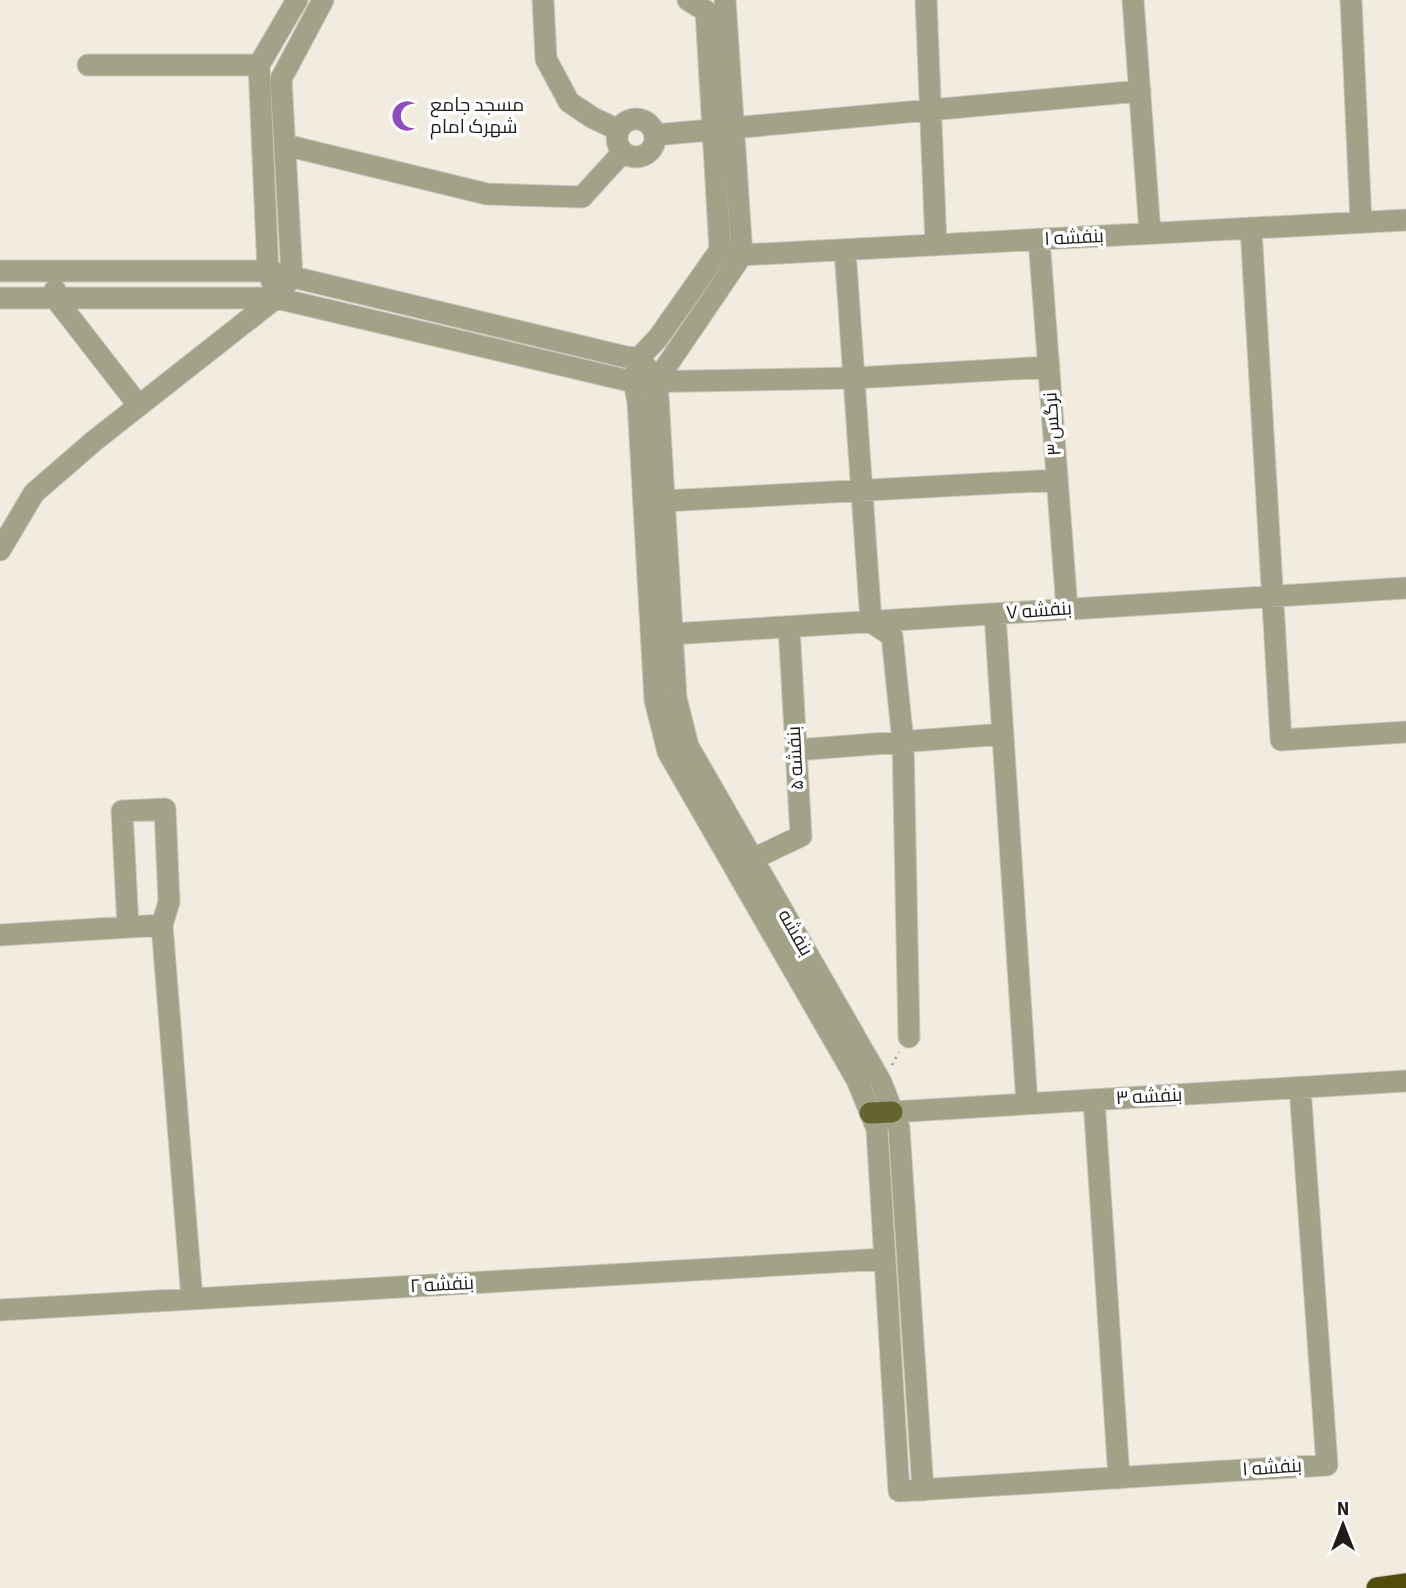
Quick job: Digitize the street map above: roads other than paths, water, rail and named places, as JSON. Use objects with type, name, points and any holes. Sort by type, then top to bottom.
[{"type":"highway","points":[[1377,1588],[1406,1584]]},
{"type":"main road","points":[[870,1113],[892,1112]]},
{"type":"street","points":[[276,298],[268,271],[259,65],[297,0]]},
{"type":"street","points":[[0,550],[34,493],[94,441],[276,298],[292,276],[281,79],[323,0]]},
{"type":"street","points":[[543,0],[547,59],[569,102],[593,118],[619,130]]},
{"type":"street","points":[[639,358],[658,338],[720,250],[726,0]]},
{"type":"street","points":[[657,380],[742,255],[723,128],[697,5],[731,0]]},
{"type":"street","points":[[926,0],[936,245]]},
{"type":"street","points":[[1133,0],[1150,233]]},
{"type":"street","points":[[1351,0],[1362,222]]},
{"type":"street","points":[[88,65],[259,65]]},
{"type":"street","points":[[655,135],[1140,91]]},
{"type":"street","points":[[639,119],[650,124],[655,135],[654,146],[646,155],[634,158],[623,152],[617,142],[619,130],[627,122],[639,119]]},
{"type":"street","points":[[285,145],[487,194],[582,197],[623,152]]},
{"type":"street","name":"بنفشه ۱","points":[[720,250],[742,255],[1406,220]]},
{"type":"street","points":[[1251,228],[1281,740],[1406,732]]},
{"type":"street","name":"نرگس ۳","points":[[1039,239],[1067,609]]},
{"type":"street","points":[[845,250],[871,622],[892,636],[903,742],[909,1037]]},
{"type":"street","points":[[0,271],[268,271],[639,358],[657,380]]},
{"type":"street","points":[[53,271],[55,298],[139,406]]},
{"type":"street","points":[[0,298],[276,298],[634,382],[854,378],[1049,367]]},
{"type":"street","points":[[463,342],[468,319]]},
{"type":"street","name":"بنفشه","points":[[639,358],[634,382],[638,402],[655,700],[668,752],[857,1080],[877,1129],[899,1491]]},
{"type":"street","name":"بنفشه","points":[[657,380],[676,698],[688,746],[881,1082],[898,1128],[923,1490]]},
{"type":"street","points":[[664,501],[1057,480]]},
{"type":"street","name":"بنفشه ۷","points":[[672,634],[1406,588]]},
{"type":"street","points":[[995,614],[1027,1104]]},
{"type":"street","name":"بنفشه ۵","points":[[753,859],[801,836],[789,627]]},
{"type":"street","points":[[796,750],[1003,734]]},
{"type":"street","points":[[128,927],[122,811],[164,809],[169,902],[162,925],[192,1299]]},
{"type":"street","points":[[0,935],[162,925]]},
{"type":"street","name":"بنفشه ۳","points":[[892,1112],[1406,1082]]},
{"type":"street","name":"بنفشه ۱","points":[[899,1491],[1328,1465],[1300,1088]]},
{"type":"street","points":[[1094,1100],[1119,1478]]},
{"type":"street","name":"بنفشه ۲","points":[[0,1310],[885,1259]]},
{"type":"place","name":"مسجد جامع شهرک امام","points":[[407,116]]}]
